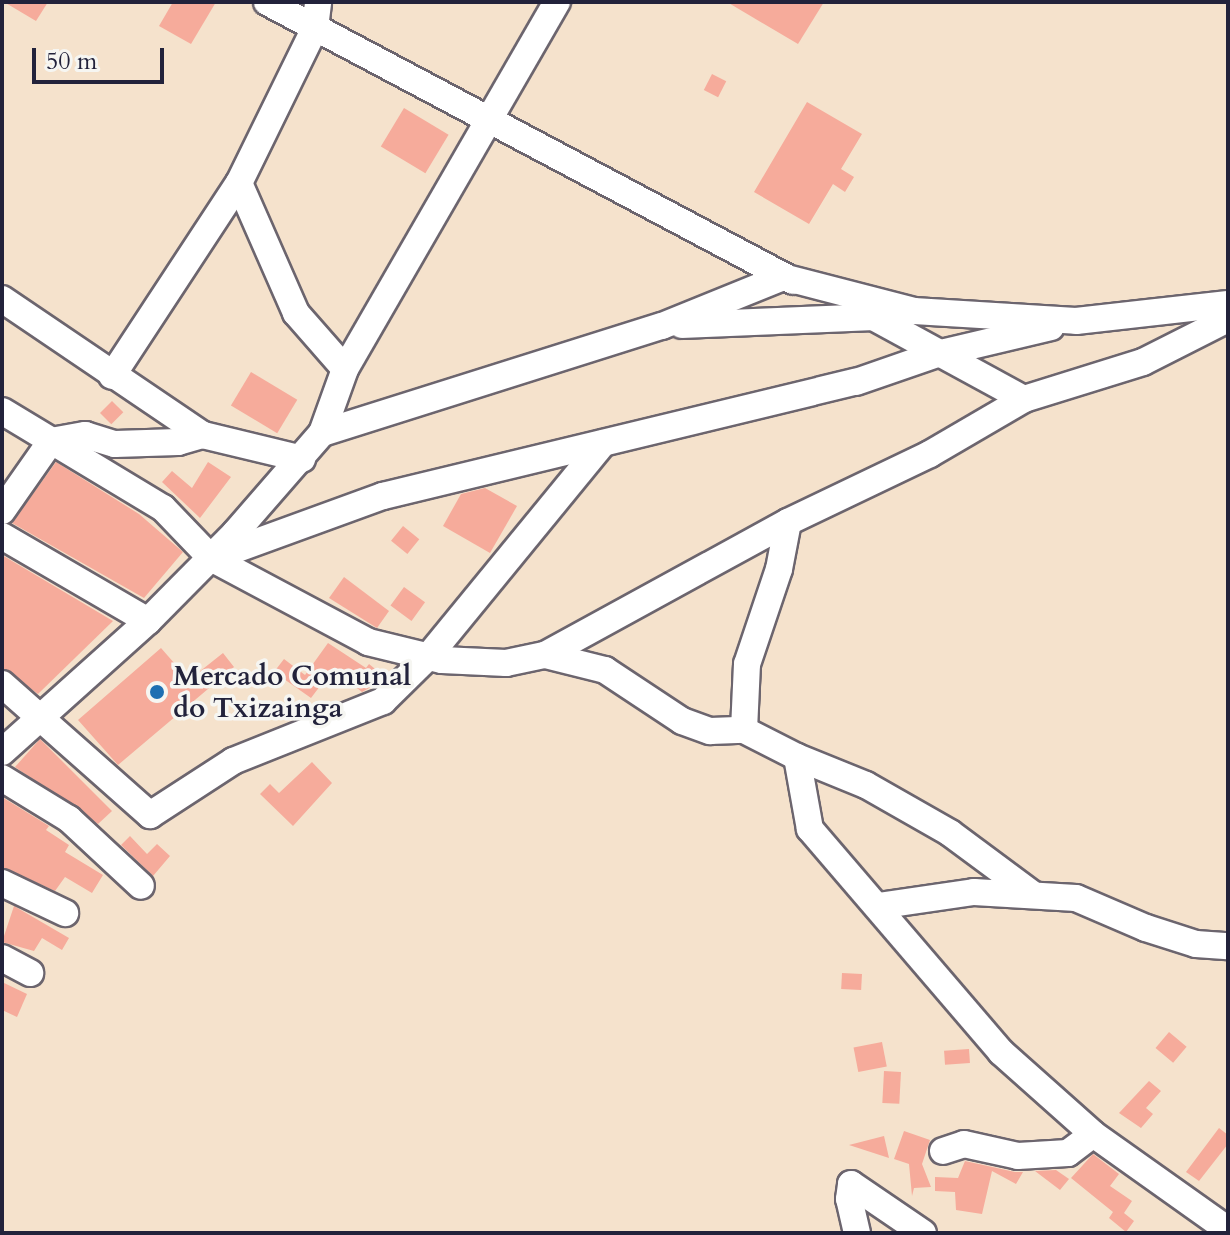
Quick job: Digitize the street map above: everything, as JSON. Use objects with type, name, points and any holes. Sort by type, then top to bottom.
[{"type":"street","points":[[267,2],[316,15],[487,117],[783,277],[876,317],[937,354],[1024,399]]},
{"type":"street","points":[[2,752],[148,621],[211,558],[322,433],[345,369],[487,117],[557,2]]},
{"type":"street","points":[[112,376],[239,183],[316,15]]},
{"type":"street","points":[[239,183],[296,313],[345,369]]},
{"type":"street","points":[[322,433],[662,326],[783,277],[914,311],[1076,321]]},
{"type":"street","points":[[2,299],[203,435],[302,459]]},
{"type":"street","points":[[211,558],[383,496],[856,382],[937,354],[1076,321],[1228,304]]},
{"type":"street","points":[[662,326],[876,317],[914,311]]},
{"type":"street","points":[[2,411],[163,508],[211,558],[368,642],[428,657],[506,663],[545,655],[788,522],[930,454],[1024,399],[1143,362],[1228,319]]},
{"type":"street","points":[[2,511],[51,441],[85,435],[115,444],[178,442],[203,435]]},
{"type":"street","points":[[2,684],[150,815],[233,761],[383,701],[428,657],[603,443]]},
{"type":"street","points":[[744,730],[747,664],[779,569],[788,522]]},
{"type":"street","points":[[2,536],[79,576],[148,621]]},
{"type":"street","points":[[545,655],[605,670],[682,721],[710,731],[744,730],[797,757],[866,785],[950,833],[1031,893]]},
{"type":"street","points":[[797,757],[810,829],[855,887],[878,906],[1001,1052],[1093,1134],[1228,1230]]},
{"type":"street","points":[[2,778],[69,819],[141,886]]},
{"type":"street","points":[[2,883],[65,913]]},
{"type":"street","points":[[878,906],[974,892],[1076,898],[1228,955]]},
{"type":"street","points":[[1196,944],[1228,946]]},
{"type":"street","points":[[2,958],[30,973]]},
{"type":"street","points":[[943,1151],[964,1144],[1018,1156],[1068,1153],[1093,1134]]},
{"type":"street","points":[[857,1233],[849,1199],[851,1184],[923,1233]]},
{"type":"building","points":[[4,2],[48,2],[36,21]]},
{"type":"building","points":[[173,2],[216,2],[191,44],[159,26]]},
{"type":"building","points":[[727,2],[824,2],[798,44]]},
{"type":"building","points":[[712,74],[726,81],[718,97],[704,90]]},
{"type":"building","points":[[807,102],[862,134],[841,169],[854,177],[845,192],[833,184],[809,224],[754,192]]},
{"type":"building","points":[[404,108],[449,135],[425,173],[381,147]]},
{"type":"building","points":[[251,372],[297,400],[277,433],[231,405]]},
{"type":"building","points":[[112,401],[123,412],[111,424],[100,413]]},
{"type":"building","points":[[56,462],[139,514],[183,552],[144,598],[12,523]]},
{"type":"building","points":[[208,462],[231,477],[200,518],[162,482],[172,471],[192,488]]},
{"type":"building","points":[[485,488],[517,506],[490,553],[443,526],[461,494]]},
{"type":"building","points":[[403,526],[419,539],[407,554],[391,541]]},
{"type":"building","points":[[2,555],[113,621],[38,694],[2,668]]},
{"type":"building","points":[[344,577],[389,611],[377,628],[329,598]]},
{"type":"building","points":[[404,587],[425,602],[412,621],[390,606]]},
{"type":"building","points":[[328,643],[366,668],[369,664],[380,673],[376,679],[380,682],[362,692],[333,669],[311,698],[274,672],[284,659],[305,675]]},
{"type":"building","name":"Mercado Comunal do Txizainga","points":[[161,648],[189,680],[223,653],[234,667],[118,765],[78,720]]},
{"type":"building","points":[[40,739],[112,811],[98,824],[15,767]]},
{"type":"building","points":[[312,762],[332,783],[293,826],[260,794],[270,784],[279,793]]},
{"type":"building","points":[[2,797],[49,826],[46,830],[69,845],[65,852],[103,875],[92,893],[65,877],[55,891],[2,867]]},
{"type":"building","points":[[130,836],[147,854],[157,844],[170,856],[153,876],[121,845]]},
{"type":"building","points":[[14,906],[69,938],[62,950],[42,938],[34,951],[2,942]]},
{"type":"building","points":[[842,973],[862,974],[861,990],[841,989]]},
{"type":"building","points":[[2,982],[27,994],[17,1017],[2,1010]]},
{"type":"building","points":[[1169,1032],[1187,1047],[1173,1063],[1156,1048]]},
{"type":"building","points":[[882,1042],[887,1067],[858,1072],[854,1048]]},
{"type":"building","points":[[969,1049],[970,1063],[945,1065],[944,1051]]},
{"type":"building","points":[[884,1071],[901,1072],[899,1104],[882,1103]]},
{"type":"building","points":[[1149,1081],[1161,1091],[1146,1108],[1153,1114],[1141,1128],[1119,1113]]},
{"type":"building","points":[[1219,1128],[1228,1135],[1228,1144],[1199,1181],[1186,1172]]},
{"type":"building","points":[[904,1131],[930,1140],[922,1164],[931,1187],[914,1188],[912,1196],[909,1164],[894,1159]]},
{"type":"building","points":[[884,1136],[889,1158],[849,1145]]},
{"type":"building","points":[[1093,1154],[1119,1174],[1110,1186],[1132,1201],[1124,1213],[1134,1221],[1126,1232],[1109,1218],[1113,1212],[1071,1178]]},
{"type":"building","points":[[965,1161],[1023,1172],[1016,1184],[992,1171],[982,1214],[956,1210],[955,1192],[935,1191],[935,1177],[958,1178]]},
{"type":"building","points":[[1056,1170],[1069,1179],[1060,1190],[1035,1171]]},
{"type":"place","name":"Mercado Comunal do Txizainga","points":[[157,692]]}]
